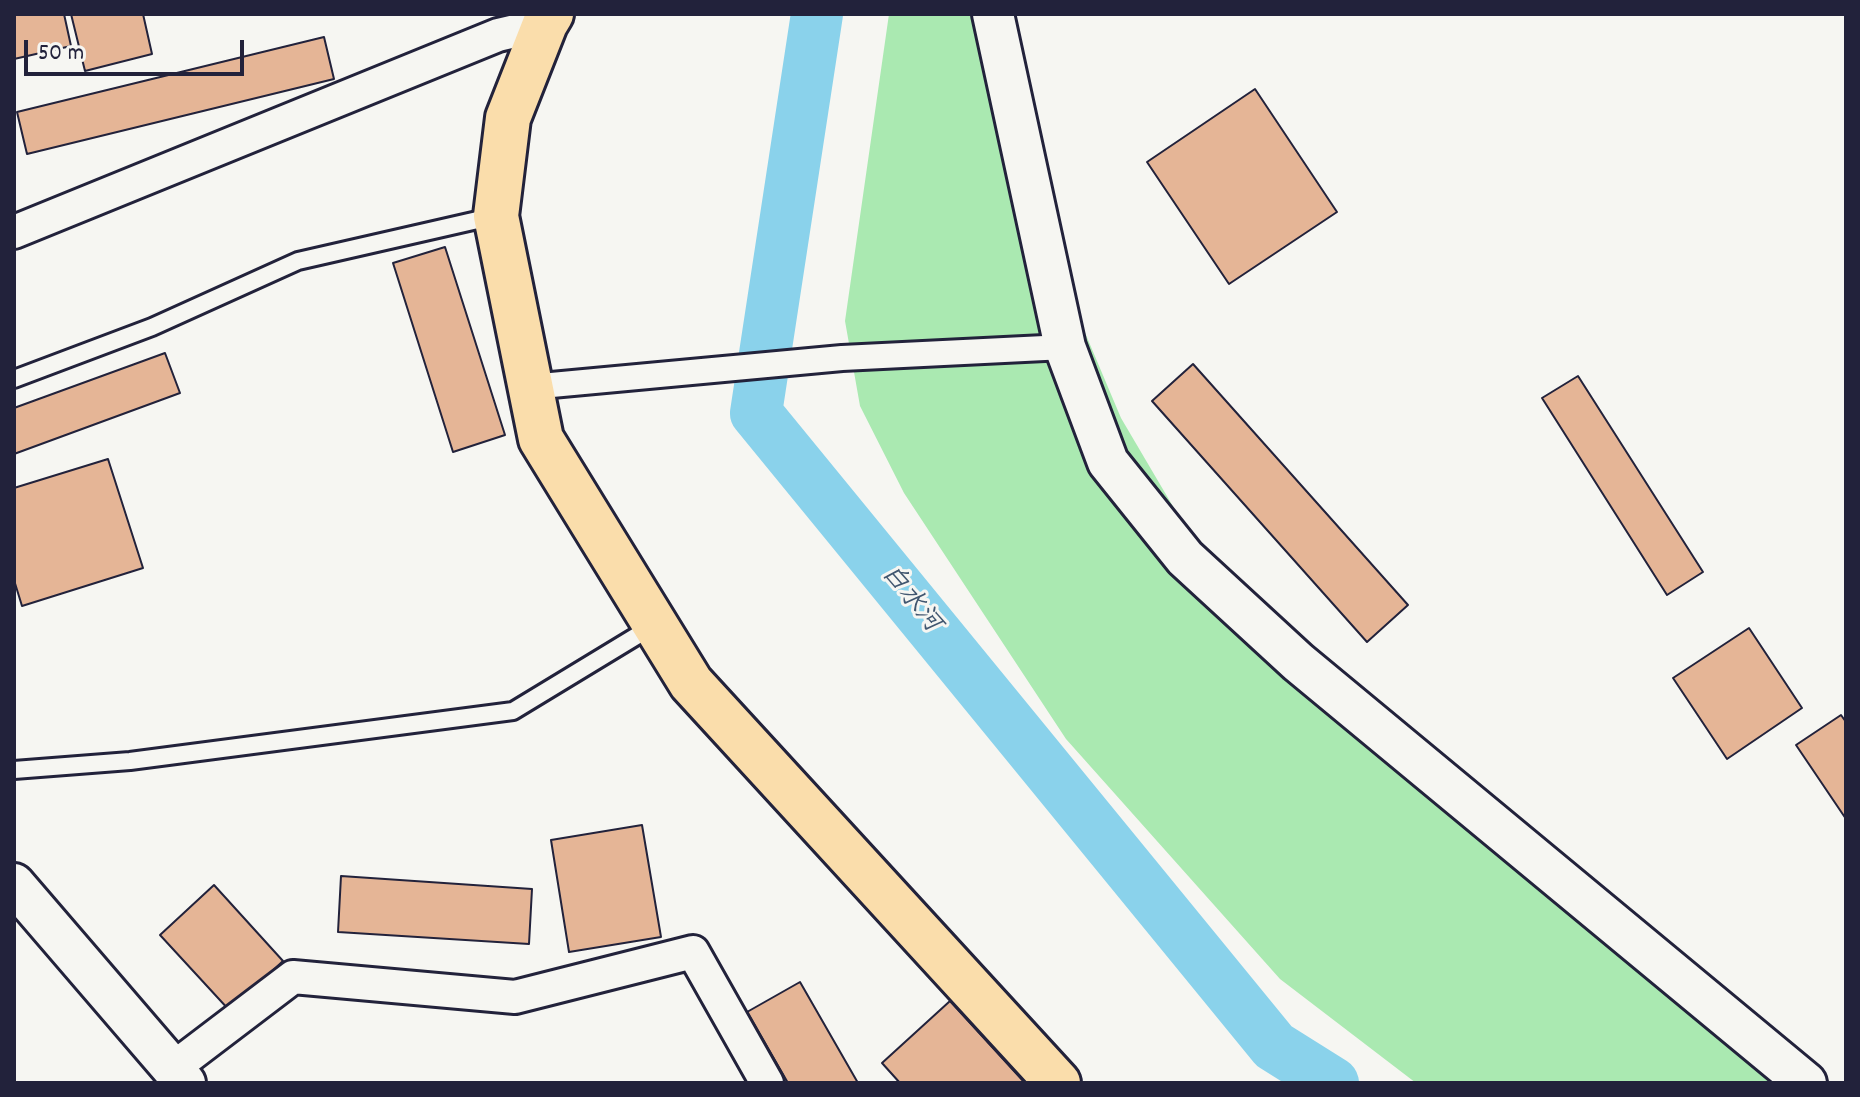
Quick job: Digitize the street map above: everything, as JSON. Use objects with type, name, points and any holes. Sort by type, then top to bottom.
[{"type":"highway","points":[[548,19],[508,118],[496,216],[547,385],[541,439],[691,683],[1058,1083]]},
{"type":"street","points":[[993,14],[1065,347],[1108,462],[1185,558],[1298,662],[1806,1083]]},
{"type":"street","points":[[14,232],[498,35],[548,19]]},
{"type":"street","points":[[547,385],[842,358],[1065,347]]},
{"type":"street","points":[[14,884],[178,1076],[293,977],[515,997],[693,952],[767,1083]]},
{"type":"lane","points":[[14,379],[152,327],[298,261],[496,216]]},
{"type":"lane","points":[[14,770],[130,761],[513,711],[655,625]]},
{"type":"green space","points":[[889,14],[999,14],[1048,245],[1121,418],[1191,537],[1331,705],[1804,1083],[1416,1083],[1280,979],[1066,739],[904,493],[860,406],[845,321]]},
{"type":"building","points":[[14,14],[64,14],[71,46],[14,59]]},
{"type":"building","points":[[71,14],[143,14],[152,54],[85,71]]},
{"type":"building","points":[[324,37],[334,79],[27,154],[17,112]]},
{"type":"building","points":[[1255,89],[1337,212],[1229,284],[1147,162]]},
{"type":"building","points":[[445,247],[505,435],[453,452],[393,263]]},
{"type":"building","points":[[165,353],[180,393],[14,454],[14,408]]},
{"type":"building","points":[[1193,364],[1408,605],[1367,642],[1152,401]]},
{"type":"building","points":[[1578,376],[1703,572],[1667,595],[1542,398]]},
{"type":"building","points":[[108,459],[143,568],[22,606],[14,580],[14,488]]},
{"type":"building","points":[[1749,628],[1802,708],[1727,759],[1673,678]]},
{"type":"building","points":[[1841,715],[1846,722],[1846,819],[1796,745]]},
{"type":"building","points":[[642,825],[661,937],[569,952],[551,840]]},
{"type":"building","points":[[341,876],[532,889],[529,944],[338,932]]},
{"type":"building","points":[[214,885],[283,961],[230,1011],[160,935]]},
{"type":"building","points":[[800,982],[858,1083],[788,1083],[747,1012]]},
{"type":"building","points":[[950,1001],[1025,1083],[900,1083],[882,1063]]},
{"type":"waterway","name":"白水河","points":[[817,14],[756,413],[1274,1046],[1333,1083]]}]
